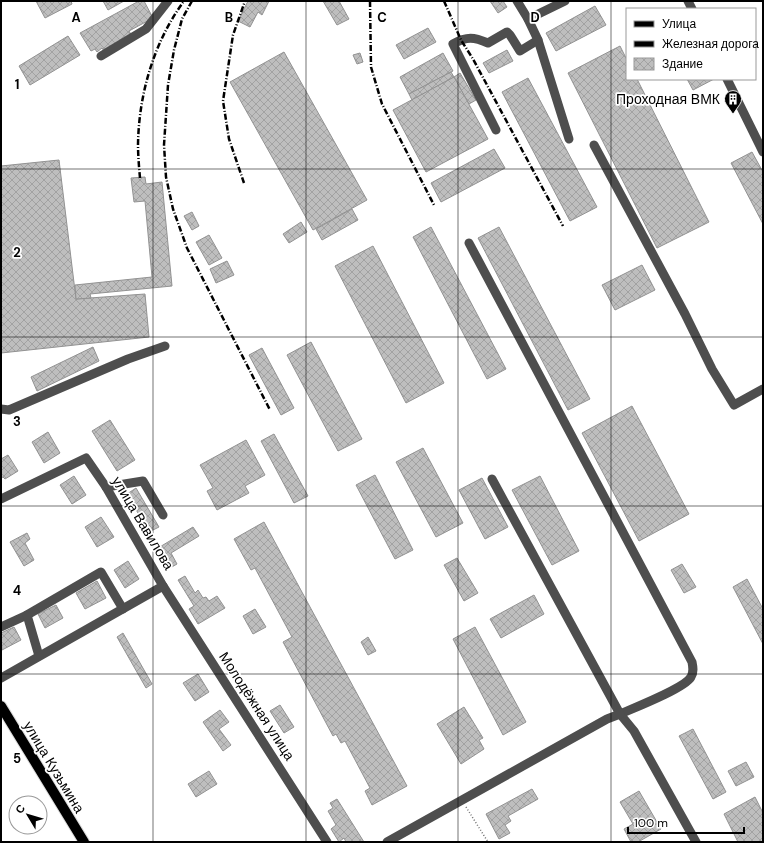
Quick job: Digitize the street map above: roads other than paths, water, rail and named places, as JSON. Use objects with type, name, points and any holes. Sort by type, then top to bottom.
[{"type":"main road","name":"улица Кузьмина","points":[[1,706],[84,842]]},
{"type":"street","points":[[102,56],[146,29],[168,1]]},
{"type":"street","points":[[517,1],[538,40],[569,139]]},
{"type":"street","points":[[528,19],[565,1]]},
{"type":"street","points":[[496,130],[453,44],[461,40],[476,38],[488,43],[507,32],[520,50],[538,40]]},
{"type":"street","points":[[727,80],[763,152]]},
{"type":"street","points":[[594,145],[685,314],[712,369],[734,405],[763,389]]},
{"type":"street","points":[[387,842],[607,719],[663,695],[688,680],[692,676],[694,670],[692,662],[675,626],[468,243]]},
{"type":"street","points":[[1,409],[9,410],[128,359],[165,346]]},
{"type":"street","name":"улица Вавилова","points":[[1,499],[86,458],[106,487],[163,586],[1,678]]},
{"type":"street","points":[[492,479],[620,714],[634,731],[696,842]]},
{"type":"street","points":[[106,487],[143,482],[163,515]]},
{"type":"street","points":[[1,627],[27,615],[101,572],[122,609]]},
{"type":"street","name":"Молодёжная улица","points":[[163,586],[327,842]]},
{"type":"street","points":[[27,615],[39,656]]},
{"type":"railway","points":[[140,178],[138,148],[139,125],[145,87],[150,69],[164,33],[184,1]]},
{"type":"railway","points":[[192,1],[182,19],[174,50],[168,85],[164,145],[166,177],[173,209],[187,248],[270,410]]},
{"type":"railway","points":[[244,183],[229,139],[223,101],[233,35],[245,1]]},
{"type":"railway","points":[[370,1],[371,67],[382,104],[434,205]]},
{"type":"railway","points":[[444,1],[461,40],[473,59],[563,226]]},
{"type":"place","name":"Проходная ВМК","points":[[733,114]]}]
